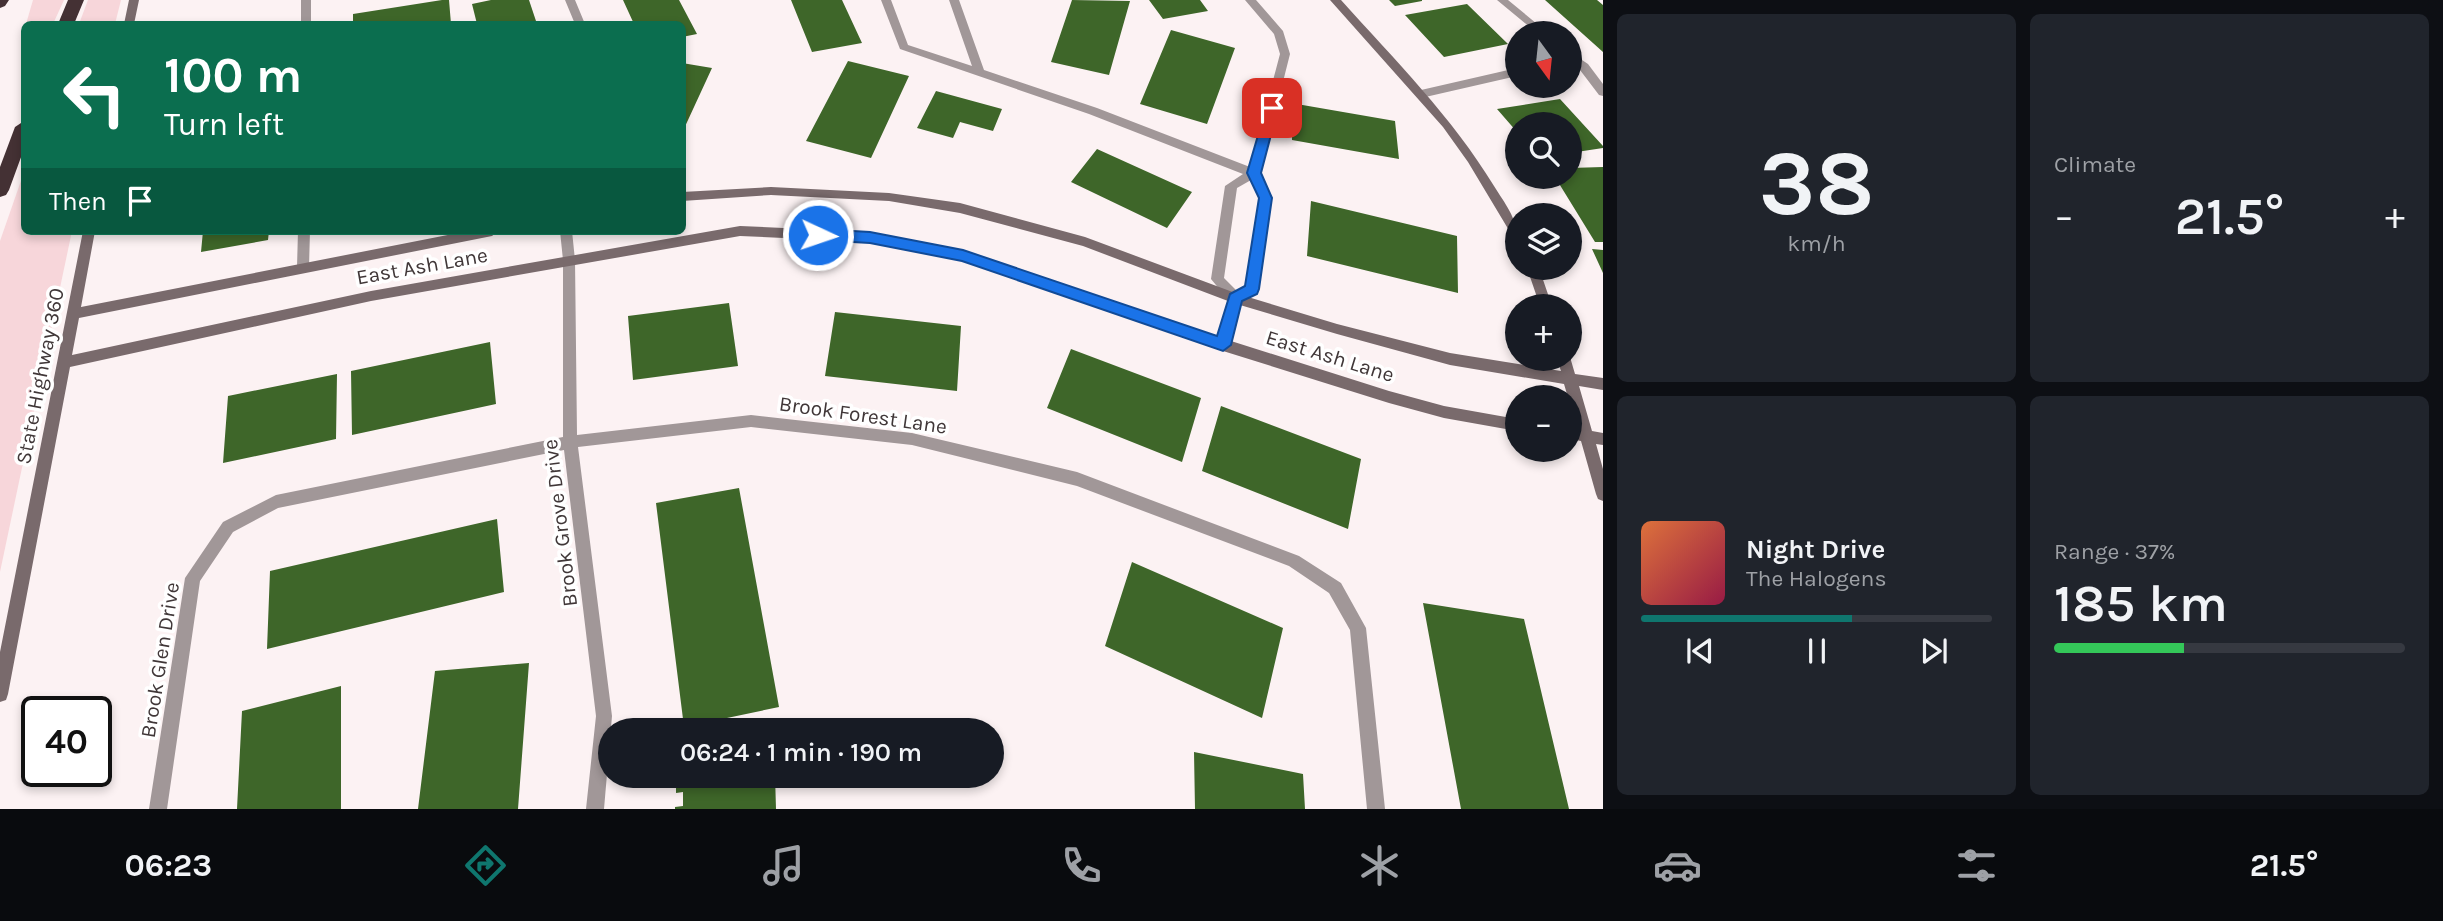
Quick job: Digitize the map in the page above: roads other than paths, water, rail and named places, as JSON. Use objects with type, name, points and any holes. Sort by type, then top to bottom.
[{"type":"highway","points":[[67,21],[76,0]]},
{"type":"highway","points":[[0,190],[21,135]]},
{"type":"street","points":[[130,21],[134,0]]},
{"type":"street","points":[[306,0],[306,21]]},
{"type":"street","points":[[570,0],[579,21]]},
{"type":"street","points":[[886,0],[904,47],[1093,111],[1254,173]]},
{"type":"street","points":[[954,0],[981,74]]},
{"type":"street","points":[[1223,345],[1235,298],[1252,289],[1265,198],[1254,173],[1285,54],[1279,33],[1250,0]]},
{"type":"street","points":[[1335,0],[1421,94],[1472,159],[1505,214]]},
{"type":"street","points":[[1502,0],[1528,21]]},
{"type":"street","points":[[1582,69],[1603,92]]},
{"type":"street","points":[[1421,94],[1505,75]]},
{"type":"street","points":[[1235,298],[1217,279],[1231,186],[1254,173]]},
{"type":"street","name":"East Ash Lane","points":[[686,197],[771,191],[889,197],[960,208],[1085,242],[1235,298],[1337,329],[1450,359],[1603,384]]},
{"type":"street","name":"East Ash Lane","points":[[66,362],[371,296],[740,231],[870,237],[963,256],[1223,345],[1444,412],[1505,423]]},
{"type":"street","name":"State Highway 360","points":[[0,694],[66,362],[88,235]]},
{"type":"street","points":[[303,235],[303,267]]},
{"type":"street","name":"East Ash Lane","points":[[73,314],[471,235]]},
{"type":"street","name":"Brook Grove Drive","points":[[566,235],[569,260],[570,442],[604,716],[595,809]]},
{"type":"street","points":[[1567,371],[1603,494]]},
{"type":"street","name":"Brook Forest Lane","points":[[228,527],[276,502],[570,442],[751,421],[912,439],[1077,479],[1294,561],[1335,587],[1358,628],[1377,809]]},
{"type":"street","points":[[1582,435],[1603,439]]},
{"type":"street","name":"Brook Glen Drive","points":[[158,809],[194,578],[228,527]]}]
